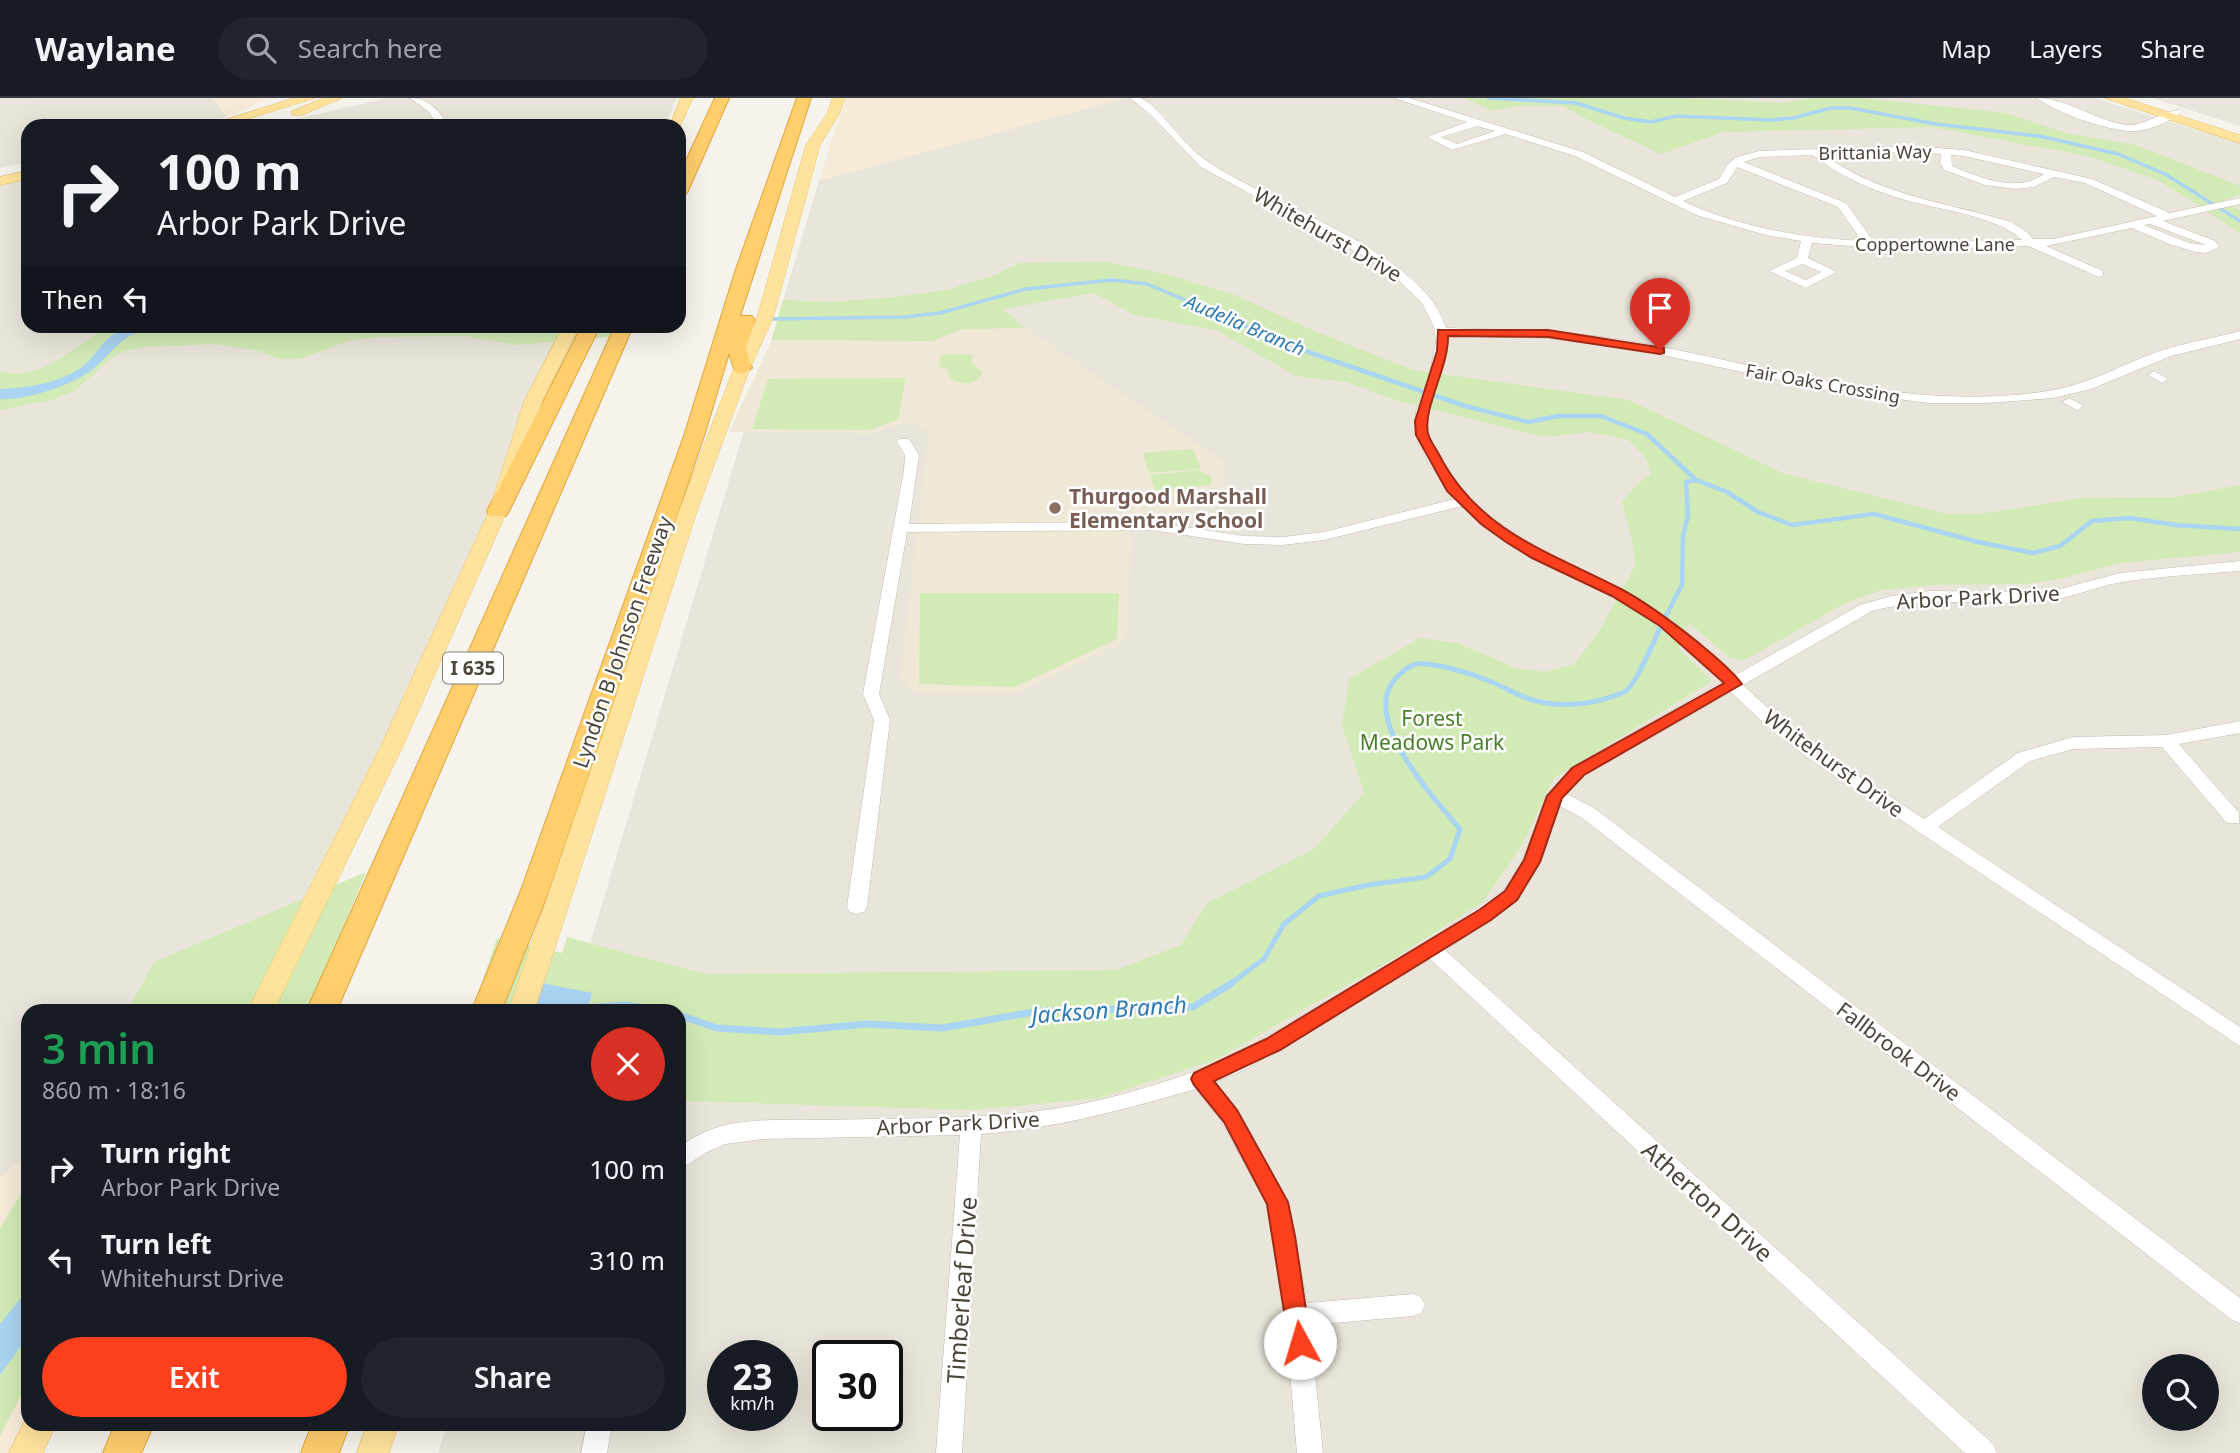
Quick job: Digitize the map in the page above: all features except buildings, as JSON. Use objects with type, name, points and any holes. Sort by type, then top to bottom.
[{"type":"highway","points":[[686,178],[722,98]]},
{"type":"highway","name":"Lyndon B Johnson Freeway","points":[[489,1004],[534,893],[690,449],[745,269],[804,98]]},
{"type":"highway","points":[[742,368],[737,349],[775,218],[768,205]]},
{"type":"highway","points":[[498,511],[587,333]]},
{"type":"highway","name":"I 635","points":[[325,1004],[621,333]]},
{"type":"highway","points":[[122,1453],[132,1431]]},
{"type":"highway","points":[[320,1453],[328,1431]]},
{"type":"main road","points":[[239,119],[309,98]]},
{"type":"main road","points":[[269,119],[336,98]]},
{"type":"main road","points":[[679,119],[687,98]]},
{"type":"main road","points":[[524,1004],[689,508],[772,295],[813,145],[833,114],[839,98]]},
{"type":"main road","points":[[2111,98],[2240,131]]},
{"type":"main road","points":[[2135,98],[2240,139]]},
{"type":"main road","points":[[0,172],[21,168]]},
{"type":"main road","points":[[0,181],[21,176]]},
{"type":"main road","points":[[264,1004],[391,746],[498,511],[533,402],[568,333]]},
{"type":"main road","points":[[25,1453],[36,1431]]},
{"type":"main road","points":[[373,1453],[381,1431]]},
{"type":"street","points":[[415,98],[431,109],[439,119]]},
{"type":"street","name":"Whitehurst Drive","points":[[1135,98],[1158,114],[1191,153],[1205,165],[1366,251],[1414,284],[1432,305],[1442,332],[1443,351],[1422,411],[1422,435],[1434,460],[1464,501],[1486,522],[1537,555],[1617,593],[1665,623],[1707,657],[1771,720],[1808,749],[2240,1038]]},
{"type":"street","name":"Coppertowne Lane","points":[[1399,98],[1596,161],[1673,201],[1726,222],[1807,239],[1871,246],[2030,243],[2079,238],[2240,201]]},
{"type":"street","points":[[2042,98],[2066,109],[2131,129],[2154,124],[2173,114]]},
{"type":"street","points":[[1475,123],[1432,137],[1456,148],[1503,132]]},
{"type":"street","name":"Brittania Way","points":[[1673,201],[1723,181],[1737,163],[1759,154],[1910,149],[1947,151],[2054,172],[2106,188],[2166,216]]},
{"type":"street","points":[[1947,151],[1945,163],[1948,168],[2004,185],[2017,187],[2039,183],[2054,172]]},
{"type":"street","points":[[1816,153],[1844,173],[1896,193],[2007,224],[2030,243],[2099,273]]},
{"type":"street","points":[[1737,163],[1842,205],[1871,246]]},
{"type":"street","points":[[2132,224],[2188,247],[2203,251],[2213,247],[2211,243],[2150,220]]},
{"type":"street","points":[[1802,260],[1807,239]]},
{"type":"street","name":"Fair Oaks Crossing","points":[[1442,332],[1548,334],[1632,345],[1850,390],[1928,399],[1987,399],[2053,394],[2085,386],[2167,353],[2240,335]]},
{"type":"street","points":[[857,907],[882,720],[871,694],[912,455],[904,442]]},
{"type":"street","points":[[899,528],[1152,526],[1244,540],[1283,541],[1324,536],[1464,501]]},
{"type":"street","name":"Arbor Park Drive","points":[[686,1155],[699,1145],[723,1135],[763,1130],[971,1126],[1032,1121],[1091,1110],[1200,1079],[1273,1044],[1431,949],[1511,895],[1532,862],[1555,796],[1578,771],[1866,608],[1930,596],[2038,597],[2061,594],[2120,578],[2240,566]]},
{"type":"street","points":[[1924,828],[2024,757],[2073,743],[2166,741],[2240,727]]},
{"type":"street","points":[[2166,741],[2233,818]]},
{"type":"street","name":"Fallbrook Drive","points":[[1555,796],[1588,813],[2240,1312]]},
{"type":"street","name":"Atherton Drive","points":[[1431,949],[1984,1453]]},
{"type":"street","points":[[1200,1079],[1230,1116],[1277,1202],[1297,1315],[1310,1453]]},
{"type":"street","name":"Timberleaf Drive","points":[[949,1453],[971,1126]]},
{"type":"street","points":[[1297,1315],[1413,1305]]},
{"type":"street","points":[[594,1453],[599,1431]]},
{"type":"shaded area","points":[[0,98],[212,98],[227,117],[21,119],[21,164],[0,168]]},
{"type":"shaded area","points":[[212,98],[269,98],[227,117]]},
{"type":"shaded area","points":[[387,98],[677,98],[668,119],[296,119]]},
{"type":"shaded area","points":[[846,98],[1120,98],[1122,99],[819,181]]},
{"type":"shaded area","points":[[1120,98],[2095,98],[2240,144],[2240,1453],[438,1453],[445,1431],[686,1431],[686,1004],[572,1004],[819,181]]},
{"type":"shaded area","points":[[2153,98],[2240,98],[2240,126]]},
{"type":"shaded area","points":[[21,180],[21,333],[579,333],[316,893],[219,1004],[21,1004],[21,1164],[0,1180],[0,185]]},
{"type":"shaded area","name":"Thurgood Marshall Elementary School","points":[[1025,328],[1223,461],[1224,486],[1214,493],[1192,497],[1189,501],[1194,518],[1133,516],[1126,641],[1016,694],[915,693],[900,677],[928,435],[924,428],[900,424],[872,434],[729,432],[772,340],[932,341],[962,329]]},
{"type":"shaded area","points":[[21,1160],[21,1431],[29,1431],[32,1453],[0,1453],[0,1177]]},
{"type":"green space","points":[[1464,98],[1677,98],[1785,103],[1812,98],[1861,98],[2006,113],[2069,134],[2136,145],[2240,186],[2240,195],[2224,200],[2240,211],[2240,233],[2158,180],[2087,156],[1931,127],[1724,132],[1661,154],[1563,106],[1519,106],[1493,111]]},
{"type":"green space","name":"Forest Meadows Park","points":[[1108,262],[1169,275],[1235,295],[1319,333],[1413,370],[1629,400],[1785,474],[1948,514],[1979,514],[2083,498],[2176,497],[2240,485],[2240,552],[2121,563],[2060,579],[2025,584],[1933,585],[1881,590],[1845,603],[1745,660],[1730,658],[1689,623],[1679,649],[1712,681],[1554,778],[1522,845],[1484,901],[1398,956],[1215,1060],[1100,1098],[973,1110],[686,1101],[686,1004],[475,1004],[497,938],[562,953],[567,937],[705,974],[1116,970],[1181,945],[1207,903],[1314,849],[1364,793],[1342,725],[1349,679],[1420,638],[1457,643],[1516,668],[1545,672],[1575,664],[1601,628],[1635,566],[1632,539],[1622,502],[1636,485],[1651,474],[1646,458],[1629,440],[1590,432],[1544,437],[1398,401],[1346,382],[1296,376],[1216,330],[1134,315],[1094,293],[1003,309],[1025,328],[962,329],[932,341],[772,340],[783,300],[830,302],[947,290],[995,275],[1019,263]]},
{"type":"green space","points":[[98,333],[611,333],[609,337],[517,345],[464,336],[380,337],[351,340],[300,359],[278,359],[259,351],[215,344],[143,347],[112,357],[76,390],[52,400],[0,410],[0,371],[30,372],[58,360]]},
{"type":"green space","points":[[969,354],[974,357],[971,361],[982,372],[972,383],[953,380],[949,377],[948,369],[939,367],[941,355]]},
{"type":"green space","points":[[906,378],[898,420],[869,430],[752,429],[768,379]]},
{"type":"green space","points":[[1193,449],[1201,469],[1149,473],[1143,453]]},
{"type":"green space","points":[[1198,470],[1211,476],[1212,482],[1209,485],[1178,490],[1175,488],[1165,493],[1155,490],[1150,475]]},
{"type":"green space","points":[[920,593],[1119,593],[1117,639],[1015,687],[919,684]]},
{"type":"green space","points":[[366,872],[311,1004],[131,1004],[154,962]]},
{"type":"green space","points":[[21,1194],[21,1396],[0,1436],[0,1228]]},
{"type":"water","points":[[137,333],[115,347],[92,370],[73,381],[35,395],[0,399],[0,389],[39,384],[76,371],[114,334]]},
{"type":"water","points":[[522,979],[592,993],[589,1004],[515,1004]]},
{"type":"water","points":[[21,1298],[21,1346],[0,1375],[0,1324]]},
{"type":"waterway","points":[[1488,98],[1576,103],[1624,118],[1651,122],[1676,116],[1771,120],[1793,118],[1831,108],[1850,108],[1936,124],[2039,136],[2118,154],[2165,174],[2240,221]]},
{"type":"waterway","name":"Audelia Branch","points":[[769,319],[905,317],[940,313],[1026,289],[1112,280],[1147,284],[1247,326]]},
{"type":"waterway","name":"Audelia Branch","points":[[1243,325],[1311,353],[1465,406],[1528,422],[1559,416],[1601,416],[1647,434],[1696,480]]},
{"type":"waterway","name":"Jackson Branch","points":[[1667,615],[1682,585],[1683,536],[1688,515],[1686,482],[1696,480]]},
{"type":"waterway","name":"Jackson Branch","points":[[1696,480],[1727,492],[1758,512],[1792,525],[1874,514],[1978,542],[2033,553],[2060,546],[2092,521],[2129,518],[2176,525],[2240,529]]},
{"type":"waterway","name":"Jackson Branch","points":[[1230,984],[1264,959],[1284,924],[1319,896],[1368,885],[1426,877],[1450,859],[1460,829],[1433,798],[1404,756],[1392,733],[1386,712],[1388,692],[1404,670],[1418,664],[1433,665],[1480,677],[1536,701],[1558,704],[1592,702],[1614,696],[1629,688],[1667,615]]},
{"type":"waterway","name":"Jackson Branch","points":[[686,1017],[717,1028],[780,1032],[867,1024],[942,1028],[1040,1011],[1193,1007],[1232,983]]},
{"type":"place","name":"Thurgood Marshall Elementary School","points":[[1055,508]]},
{"type":"route","points":[[1300,1343],[1285,1236],[1277,1202],[1230,1116],[1200,1079],[1237,1064],[1273,1044],[1485,915],[1511,895],[1532,862],[1555,796],[1578,771],[1734,684],[1707,657],[1665,623],[1617,593],[1537,555],[1510,539],[1486,522],[1452,488],[1422,435],[1421,421],[1443,351],[1442,332],[1548,334],[1660,350]]}]
